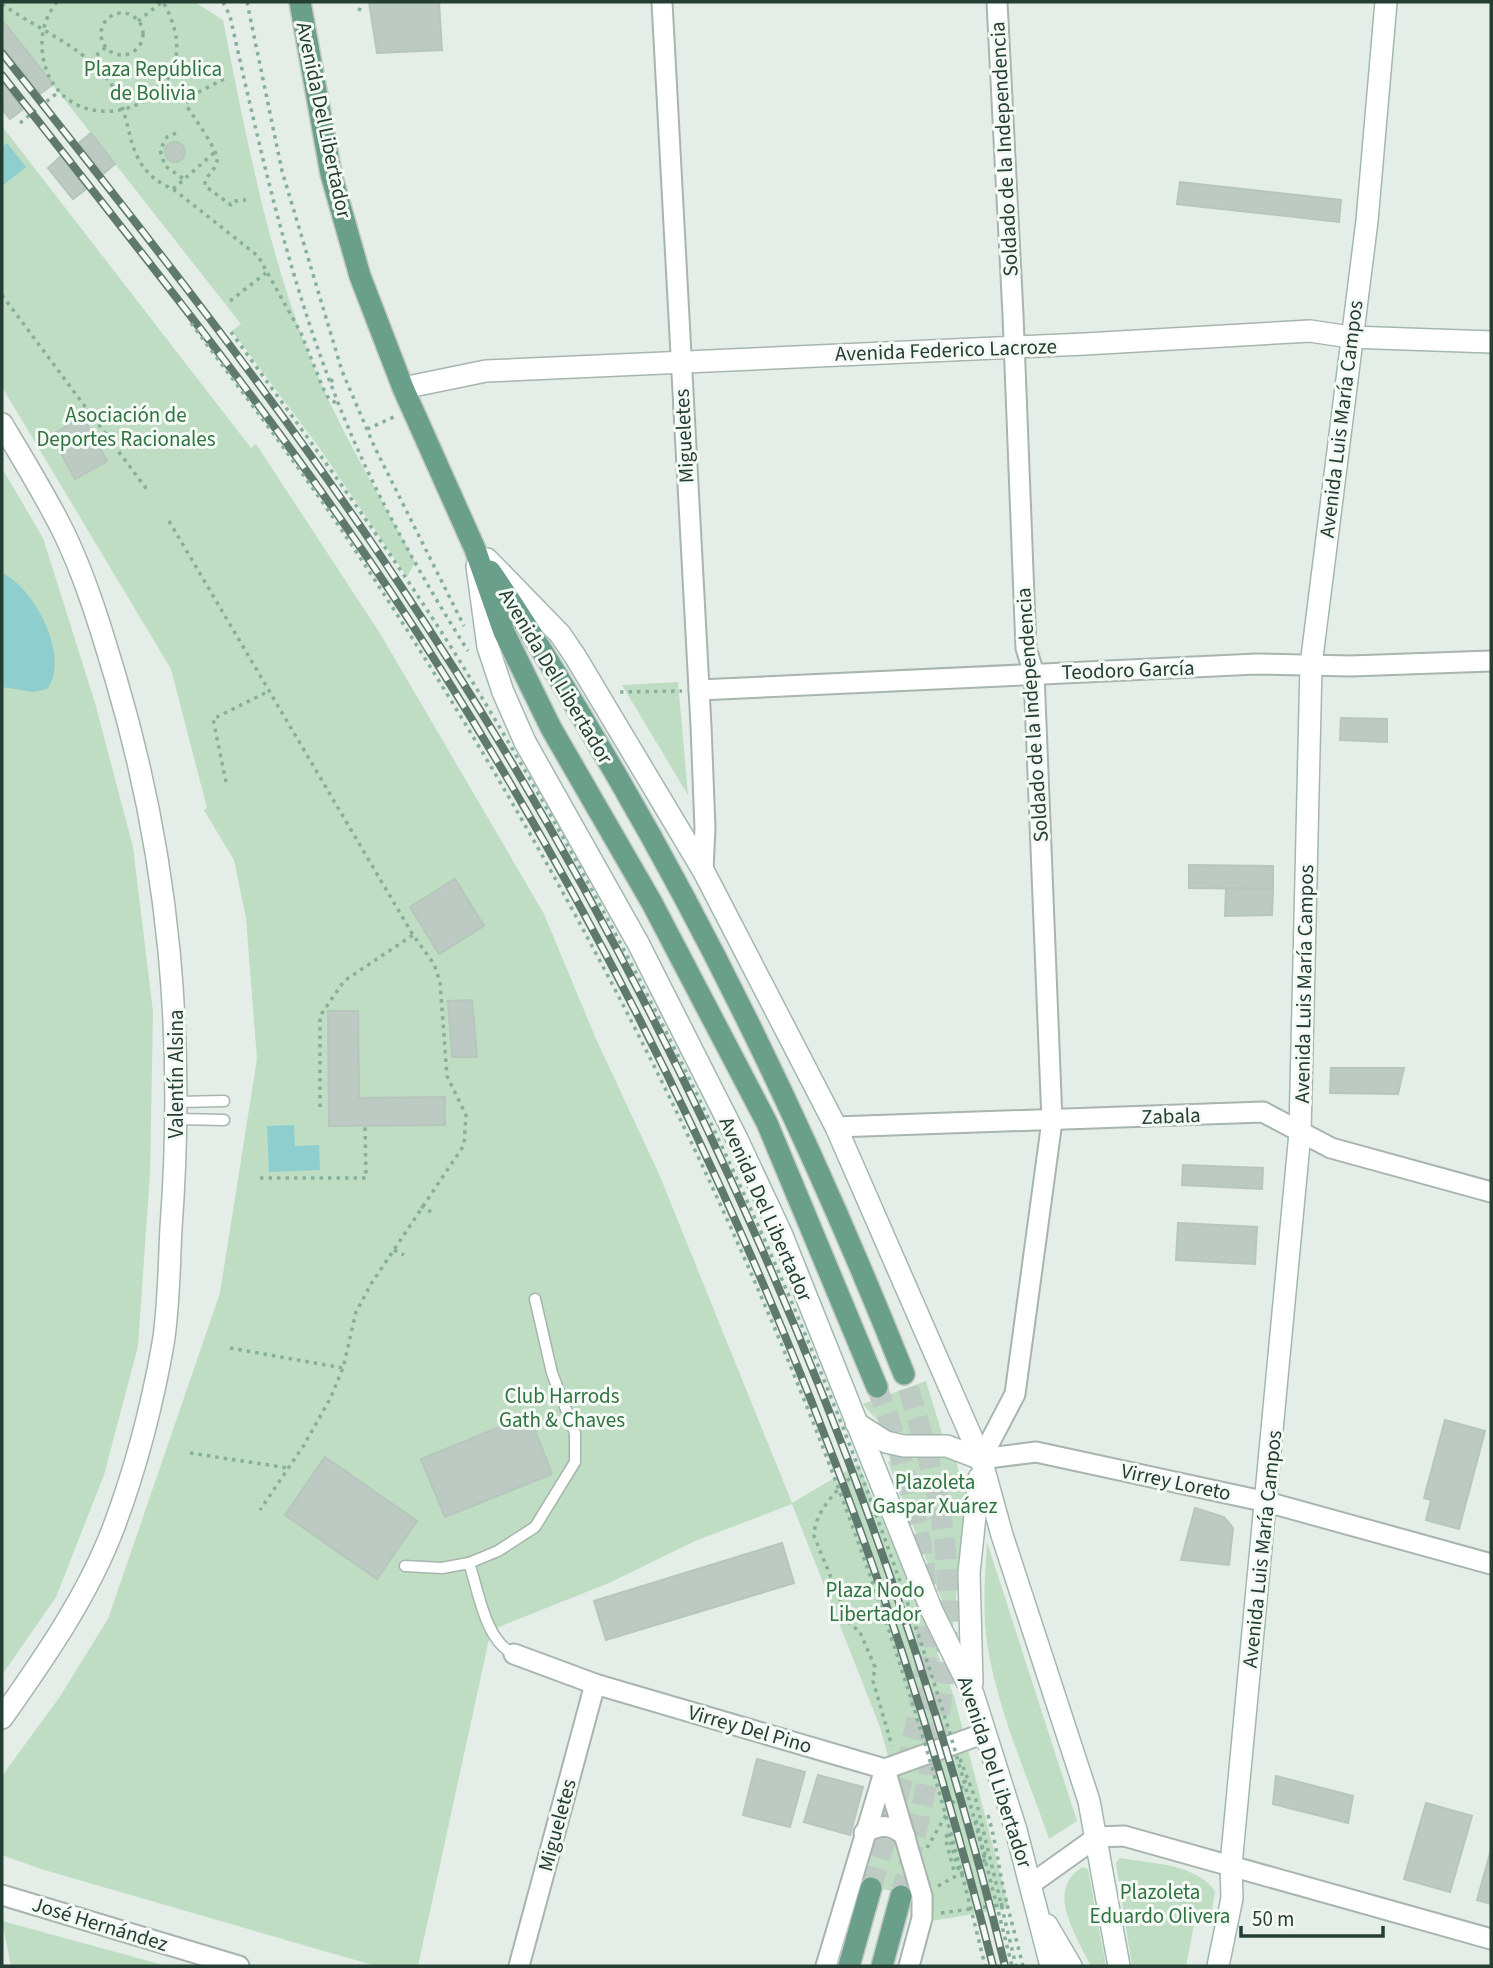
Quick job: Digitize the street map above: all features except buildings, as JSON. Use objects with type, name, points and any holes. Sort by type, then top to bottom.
[{"type":"main road","name":"Avenida Del Libertador","points":[[300,2],[331,174],[360,276],[403,388],[475,549],[504,632],[523,673],[652,903],[767,1123],[877,1387]]},
{"type":"main road","name":"Avenida Luis María Campos","points":[[1218,1966],[1232,1898],[1231,1865],[1300,1133],[1311,665],[1350,337],[1367,221],[1385,2]]},
{"type":"main road","name":"Avenida Federico Lacroze","points":[[403,388],[486,371],[1310,331],[1350,337],[1491,342]]},
{"type":"main road","name":"Valentín Alsina","points":[[2,424],[64,533],[95,611],[124,708],[148,807],[165,898],[175,1000],[178,1110],[163,1342],[144,1430],[113,1528],[86,1587],[2,1718]]},
{"type":"main road","name":"Avenida Del Libertador","points":[[475,549],[514,584],[560,634],[703,870],[836,1128],[981,1459],[1002,1535],[1089,1801],[1119,1966]]},
{"type":"main road","name":"Avenida Del Libertador","points":[[475,549],[525,621],[588,726],[680,885],[735,990],[842,1219],[904,1374]]},
{"type":"main road","name":"Avenida Del Libertador","points":[[475,549],[488,647],[503,691],[526,742],[638,943],[737,1139],[781,1233],[932,1611],[973,1694],[1040,1914]]},
{"type":"main road","points":[[856,1423],[886,1442],[904,1446],[947,1446],[981,1459],[978,1510],[969,1573],[968,1614],[973,1694]]},
{"type":"main road","points":[[849,1966],[871,1888]]},
{"type":"main road","points":[[882,1966],[901,1896]]},
{"type":"main road","points":[[1040,1914],[1051,1966]]},
{"type":"main road","points":[[1040,1914],[1071,1966]]},
{"type":"street","name":"Migueletes","points":[[662,2],[699,690],[705,828],[703,870]]},
{"type":"street","name":"Soldado de la Independencia","points":[[981,1459],[1015,1394],[1052,1121],[1034,674],[1026,648],[997,2]]},
{"type":"street","name":"Teodoro García","points":[[699,690],[1034,674],[1491,661]]},
{"type":"street","name":"Zabala","points":[[836,1128],[1264,1112],[1331,1148],[1491,1192]]},
{"type":"street","name":"Virrey Loreto","points":[[981,1459],[1036,1451],[1267,1502],[1491,1564]]},
{"type":"street","name":"Virrey Del Pino","points":[[514,1654],[595,1684],[886,1769]]},
{"type":"street","name":"Migueletes","points":[[519,1966],[595,1684]]},
{"type":"street","points":[[826,1966],[864,1833],[886,1769],[954,1734],[985,1733]]},
{"type":"street","points":[[886,1769],[922,1911],[909,1966]]},
{"type":"street","points":[[864,1833],[882,1826],[894,1827],[905,1836]]},
{"type":"street","points":[[1031,1884],[1097,1838],[1124,1836],[1491,1939]]},
{"type":"street","name":"José Hernández","points":[[2,1895],[239,1966]]},
{"type":"lane","points":[[178,1110],[224,1101]]},
{"type":"lane","points":[[178,1110],[225,1121]]},
{"type":"lane","points":[[405,1566],[442,1568],[469,1563],[498,1550],[535,1527],[575,1462],[575,1433],[552,1373],[534,1299]]},
{"type":"lane","points":[[469,1563],[494,1638],[504,1650],[514,1654]]},
{"type":"path","points":[[57,2],[42,32],[41,51],[46,69],[56,86],[70,99],[87,108],[106,112],[125,111],[151,98],[170,76],[177,57],[177,38],[173,19],[163,2],[138,21]]},
{"type":"path","points":[[223,2],[230,16],[264,167],[338,404],[422,576],[474,660]]},
{"type":"path","points":[[247,2],[282,171],[342,371],[375,448],[468,634]]},
{"type":"path","points":[[359,11],[362,2]]},
{"type":"path","points":[[2,4],[90,61],[112,87],[125,111],[129,140],[137,157],[161,184],[173,188],[258,256],[300,333],[323,388],[329,399],[338,404]]},
{"type":"path","points":[[125,14],[138,21],[143,33],[135,51],[117,54],[106,47],[101,34],[106,21],[125,14]]},
{"type":"path","points":[[90,61],[106,47]]},
{"type":"path","points":[[224,79],[186,101],[215,152],[216,166],[205,180],[205,186],[231,205],[240,199],[246,200]]},
{"type":"path","points":[[20,123],[56,94]]},
{"type":"path","points":[[176,133],[162,143],[160,150],[165,166],[184,179]]},
{"type":"path","points":[[173,188],[215,152]]},
{"type":"path","points":[[230,301],[266,274]]},
{"type":"path","points":[[2,295],[148,491]]},
{"type":"path","points":[[191,323],[333,519],[437,678],[556,879],[643,1045],[746,1264],[835,1480],[892,1641],[985,1966]]},
{"type":"path","points":[[231,332],[360,511],[459,661],[585,876],[666,1030],[774,1261],[850,1444],[916,1630],[985,1854],[988,1852],[980,1821],[976,1821]]},
{"type":"path","points":[[330,381],[338,379]]},
{"type":"path","points":[[169,522],[413,935],[434,964],[440,982],[447,1076],[466,1115],[467,1133],[464,1145],[421,1206],[356,1312],[342,1368],[330,1399],[260,1510]]},
{"type":"path","points":[[596,693],[699,690]]},
{"type":"path","points":[[226,782],[213,719],[269,691]]},
{"type":"path","points":[[320,1107],[320,1016],[344,981],[413,935]]},
{"type":"path","points":[[260,1178],[366,1178],[365,1125]]},
{"type":"path","points":[[421,1206],[431,1212]]},
{"type":"path","points":[[394,1250],[404,1255]]},
{"type":"path","points":[[230,1349],[342,1368]]},
{"type":"path","points":[[190,1452],[288,1468]]},
{"type":"path","points":[[872,1460],[836,1492],[814,1525],[814,1536],[851,1626],[859,1630],[875,1667],[873,1681],[892,1746],[905,1742],[908,1760]]},
{"type":"path","points":[[954,1734],[966,1780],[976,1800],[993,1857],[1014,1966]]},
{"type":"path","points":[[923,1858],[966,1780]]},
{"type":"path","points":[[976,1821],[1014,1966]]},
{"type":"path","points":[[949,1834],[958,1869],[954,1871],[945,1837],[949,1834]]},
{"type":"path","points":[[993,1857],[932,1889],[922,1911],[1007,1904],[1023,1966]]},
{"type":"green space","name":"Plaza República de Bolivia","points":[[2,2],[195,2],[223,20],[263,207],[289,300],[333,410],[415,562],[407,577],[318,446],[232,331],[241,324],[2,20]]},
{"type":"green space","points":[[2,126],[251,448],[256,444],[381,635],[544,914],[596,1039],[659,1174],[792,1503],[858,1464],[911,1585],[954,1696],[1009,1908],[931,1921],[930,1906],[880,1727],[792,1504],[695,1541],[609,1583],[491,1630],[418,1966],[376,1966],[41,1869],[2,1855],[2,1776],[59,1698],[108,1619],[220,1293],[257,1059],[246,918],[234,860],[204,810],[207,808],[171,669],[2,387]]},
{"type":"green space","points":[[2,468],[43,538],[95,703],[133,847],[153,1012],[150,1173],[138,1346],[104,1475],[56,1597],[2,1675]]},
{"type":"green space","points":[[678,682],[688,795],[622,685]]},
{"type":"green space","points":[[926,1381],[943,1437],[898,1432],[880,1422],[863,1404]]},
{"type":"green space","name":"Plazoleta Gaspar Xuárez","points":[[948,1457],[956,1461],[966,1496],[953,1628],[888,1462],[893,1459]]},
{"type":"green space","points":[[987,1542],[1077,1821],[1049,1839],[993,1673],[985,1623]]},
{"type":"green space","points":[[881,1840],[898,1845],[916,1897],[863,1884],[874,1844]]},
{"type":"green space","name":"Plazoleta Eduardo Olivera","points":[[1120,1858],[1185,1870],[1206,1882],[1215,1891],[1210,1923],[1197,1910],[1186,1966],[1132,1966],[1116,1863]]},
{"type":"green space","points":[[1083,1867],[1088,1869],[1106,1966],[1091,1966],[1067,1914],[1066,1888],[1072,1876]]},
{"type":"green space","points":[[2,1921],[167,1966],[11,1966]]},
{"type":"water","points":[[7,143],[26,167],[2,186],[2,147]]},
{"type":"water","points":[[2,573],[26,593],[46,625],[55,660],[53,676],[47,689],[34,692],[2,687]]},
{"type":"water","points":[[294,1125],[295,1146],[319,1145],[320,1170],[269,1172],[267,1126]]},
{"type":"tunnel","points":[[901,1896],[940,1711],[948,1618],[947,1570],[939,1504],[904,1374]]},
{"type":"tunnel","points":[[871,1888],[916,1725],[925,1670],[927,1634],[927,1598],[918,1526],[900,1455],[877,1387]]},
{"type":"railway","points":[[2,53],[208,316],[355,519],[503,747],[596,911],[683,1079],[763,1251],[835,1426],[900,1604],[956,1784],[1005,1966]]},
{"type":"railway","points":[[2,75],[202,331],[346,527],[392,594],[492,753],[586,917],[672,1084],[751,1255],[822,1429],[887,1606],[944,1785],[993,1966]]},
{"type":"park label","name":"Asociación de Deportes Racionales","points":[[126,427]]},
{"type":"park label","name":"Club Harrods Gath & Chaves","points":[[562,1408]]},
{"type":"park label","name":"Plaza Nodo Libertador","points":[[875,1602]]}]
